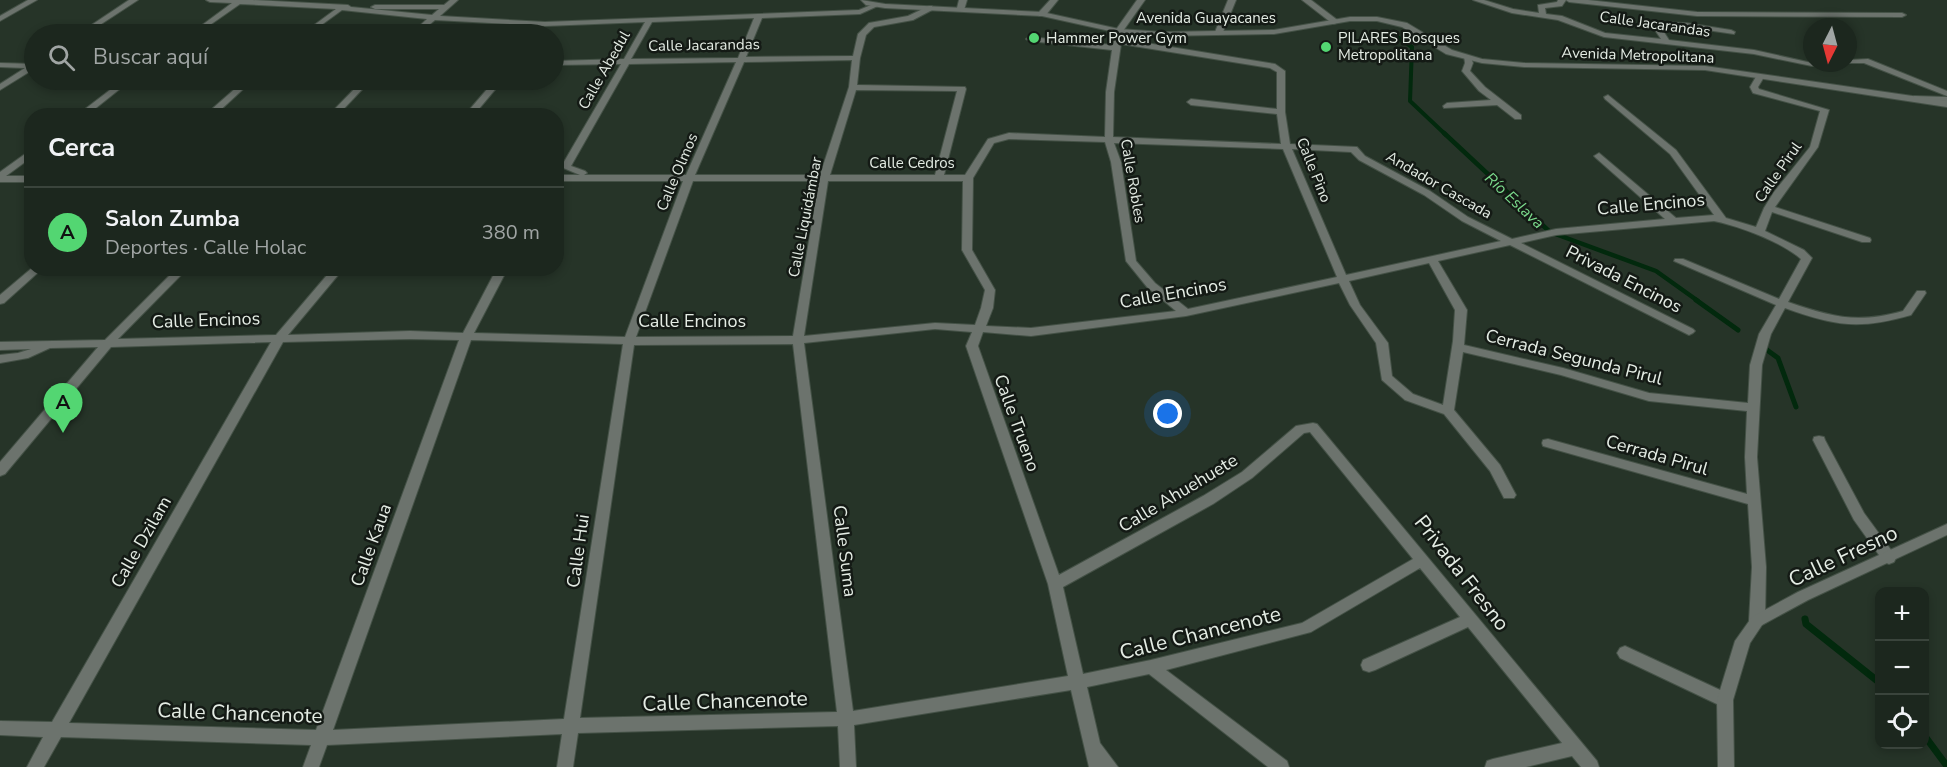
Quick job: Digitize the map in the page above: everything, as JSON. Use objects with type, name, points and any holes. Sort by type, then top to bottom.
[{"type":"street","points":[[0,19],[33,0]]},
{"type":"street","points":[[97,24],[134,0]]},
{"type":"street","points":[[210,0],[341,8],[446,7]]},
{"type":"street","points":[[425,24],[454,0]]},
{"type":"street","points":[[865,0],[876,5]]},
{"type":"street","points":[[1042,14],[1054,0]]},
{"type":"street","points":[[1030,39],[1118,40],[1141,0]]},
{"type":"street","points":[[1219,32],[1232,0]]},
{"type":"street","points":[[1306,0],[1336,22]]},
{"type":"street","name":"Calle Jacarandas","points":[[1477,0],[1503,9],[1558,18],[1604,35],[1665,40],[1754,52],[1803,62]]},
{"type":"street","points":[[1543,16],[1541,7],[1559,4],[1562,0]]},
{"type":"street","points":[[1569,0],[1697,14],[1902,15]]},
{"type":"street","points":[[207,24],[240,1]]},
{"type":"street","name":"Avenida Guayacanes","points":[[341,8],[362,13],[432,18],[447,16],[545,24],[860,12],[876,5],[929,8],[962,4],[1042,14],[1118,40],[1162,34],[1275,32],[1336,22]]},
{"type":"street","points":[[319,24],[341,8]]},
{"type":"street","name":"Calle Liquidámbar","points":[[798,340],[824,177],[853,87],[856,58],[862,34],[867,27],[910,18],[929,8]]},
{"type":"street","name":"Calle Olmos","points":[[628,341],[689,178],[742,60],[759,16]]},
{"type":"street","name":"Avenida Metropolitana","points":[[1336,22],[1362,18],[1391,21],[1414,30],[1449,52],[1467,58],[1524,65],[1705,68],[1947,104]]},
{"type":"street","name":"Calle Abedul","points":[[596,178],[566,167],[650,20]]},
{"type":"street","points":[[1665,40],[1655,24],[1686,25],[1731,32]]},
{"type":"street","name":"Calle Pino","points":[[1118,40],[1278,68],[1281,71],[1281,112],[1286,145],[1355,304],[1382,343],[1386,377],[1408,397],[1448,411]]},
{"type":"street","name":"Calle Robles","points":[[1118,40],[1110,92],[1109,140],[1116,162],[1131,261],[1151,285],[1186,313]]},
{"type":"street","name":"Calle Jacarandas","points":[[564,63],[856,58]]},
{"type":"street","points":[[1467,58],[1469,63],[1466,70],[1497,102],[1518,117]]},
{"type":"street","points":[[1857,61],[1865,61],[1947,92]]},
{"type":"street","points":[[0,65],[24,66]]},
{"type":"street","points":[[0,88],[24,72]]},
{"type":"street","name":"Calle Pirul","points":[[1759,232],[1768,208],[1814,147],[1825,110],[1755,91],[1754,87],[1760,77]]},
{"type":"street","points":[[853,87],[962,89],[939,178]]},
{"type":"street","points":[[90,108],[114,90]]},
{"type":"street","points":[[217,108],[238,90]]},
{"type":"street","points":[[340,108],[358,90]]},
{"type":"street","points":[[475,108],[490,90]]},
{"type":"street","points":[[1608,97],[1673,152],[1722,219]]},
{"type":"street","points":[[1917,98],[1947,99]]},
{"type":"street","points":[[1191,102],[1281,112]]},
{"type":"street","points":[[1447,106],[1497,102]]},
{"type":"street","name":"Calle Cedros","points":[[564,180],[968,178],[990,141],[999,138],[1286,145],[1354,149]]},
{"type":"street","name":"Andador Cascada","points":[[1354,149],[1362,158],[1427,193],[1465,219],[1511,243]]},
{"type":"street","points":[[1599,156],[1673,221]]},
{"type":"street","points":[[0,177],[24,158]]},
{"type":"street","points":[[0,177],[24,178]]},
{"type":"street","name":"Calle Trueno","points":[[968,178],[967,250],[990,290],[979,331],[972,346],[977,367],[1055,584],[1097,767]]},
{"type":"street","points":[[1768,208],[1866,240]]},
{"type":"street","name":"Calle Encinos","points":[[0,346],[410,335],[628,341],[798,340],[935,326],[979,331],[1051,330],[1186,313],[1552,233],[1673,221],[1722,219],[1759,232],[1800,252],[1807,258],[1781,301],[1765,334],[1756,365],[1751,457],[1759,567],[1757,621],[1743,641],[1725,700],[1726,767]]},
{"type":"street","name":"Privada Encinos","points":[[1511,243],[1627,297],[1689,331]]},
{"type":"street","points":[[1432,260],[1461,310],[1448,411],[1495,468],[1509,495]]},
{"type":"street","points":[[1679,261],[1781,301],[1844,321],[1876,322],[1907,313],[1921,293]]},
{"type":"street","points":[[0,301],[29,276]]},
{"type":"street","points":[[0,471],[108,342],[175,276]]},
{"type":"street","name":"Calle Dzilam","points":[[36,767],[280,337],[332,276]]},
{"type":"street","points":[[466,337],[499,276]]},
{"type":"street","name":"Calle Kaua","points":[[311,767],[466,337]]},
{"type":"street","name":"Calle Suma","points":[[798,340],[846,719],[848,767]]},
{"type":"street","name":"Calle Hui","points":[[565,767],[628,341]]},
{"type":"street","points":[[0,359],[18,358],[38,352],[47,345]]},
{"type":"street","name":"Cerrada Segunda Pirul","points":[[1458,347],[1563,372],[1649,397],[1754,408]]},
{"type":"street","name":"Calle Ahuehuete","points":[[1055,584],[1208,500],[1247,475],[1300,429],[1313,427]]},
{"type":"street","name":"Privada Fresno","points":[[1313,427],[1591,767]]},
{"type":"street","points":[[1819,440],[1859,516],[1889,558]]},
{"type":"street","name":"Cerrada Pirul","points":[[1548,443],[1755,501]]},
{"type":"street","name":"Calle Fresno","points":[[1757,621],[1803,596],[1889,558],[1947,529]]},
{"type":"street","name":"Calle Chancenote","points":[[0,728],[58,728],[322,738],[572,726],[846,719],[1076,682],[1151,667],[1306,628],[1423,560]]},
{"type":"street","points":[[1369,665],[1469,620]]},
{"type":"street","points":[[1625,653],[1725,700]]},
{"type":"street","points":[[1151,667],[1281,767]]},
{"type":"street","points":[[1092,744],[1110,767]]},
{"type":"street","points":[[1493,767],[1575,748]]},
{"type":"waterway","name":"Río Eslava","points":[[1390,32],[1412,47],[1410,101],[1446,135]]},
{"type":"waterway","name":"Río Eslava","points":[[1444,133],[1550,232],[1656,271],[1698,301]]},
{"type":"waterway","name":"Río Eslava","points":[[1696,300],[1738,330]]},
{"type":"waterway","name":"Río Eslava","points":[[1767,350],[1778,358],[1796,407]]},
{"type":"waterway","name":"Río Eslava","points":[[1805,619],[1806,624],[1875,679]]},
{"type":"waterway","name":"Río Eslava","points":[[1929,742],[1947,766]]},
{"type":"place","name":"Hammer Power Gym","points":[[1034,38]]},
{"type":"place","name":"PILARES Bosques Metropolitana","points":[[1326,47]]},
{"type":"place","name":"Salon Zumba","points":[[63,433]]}]
